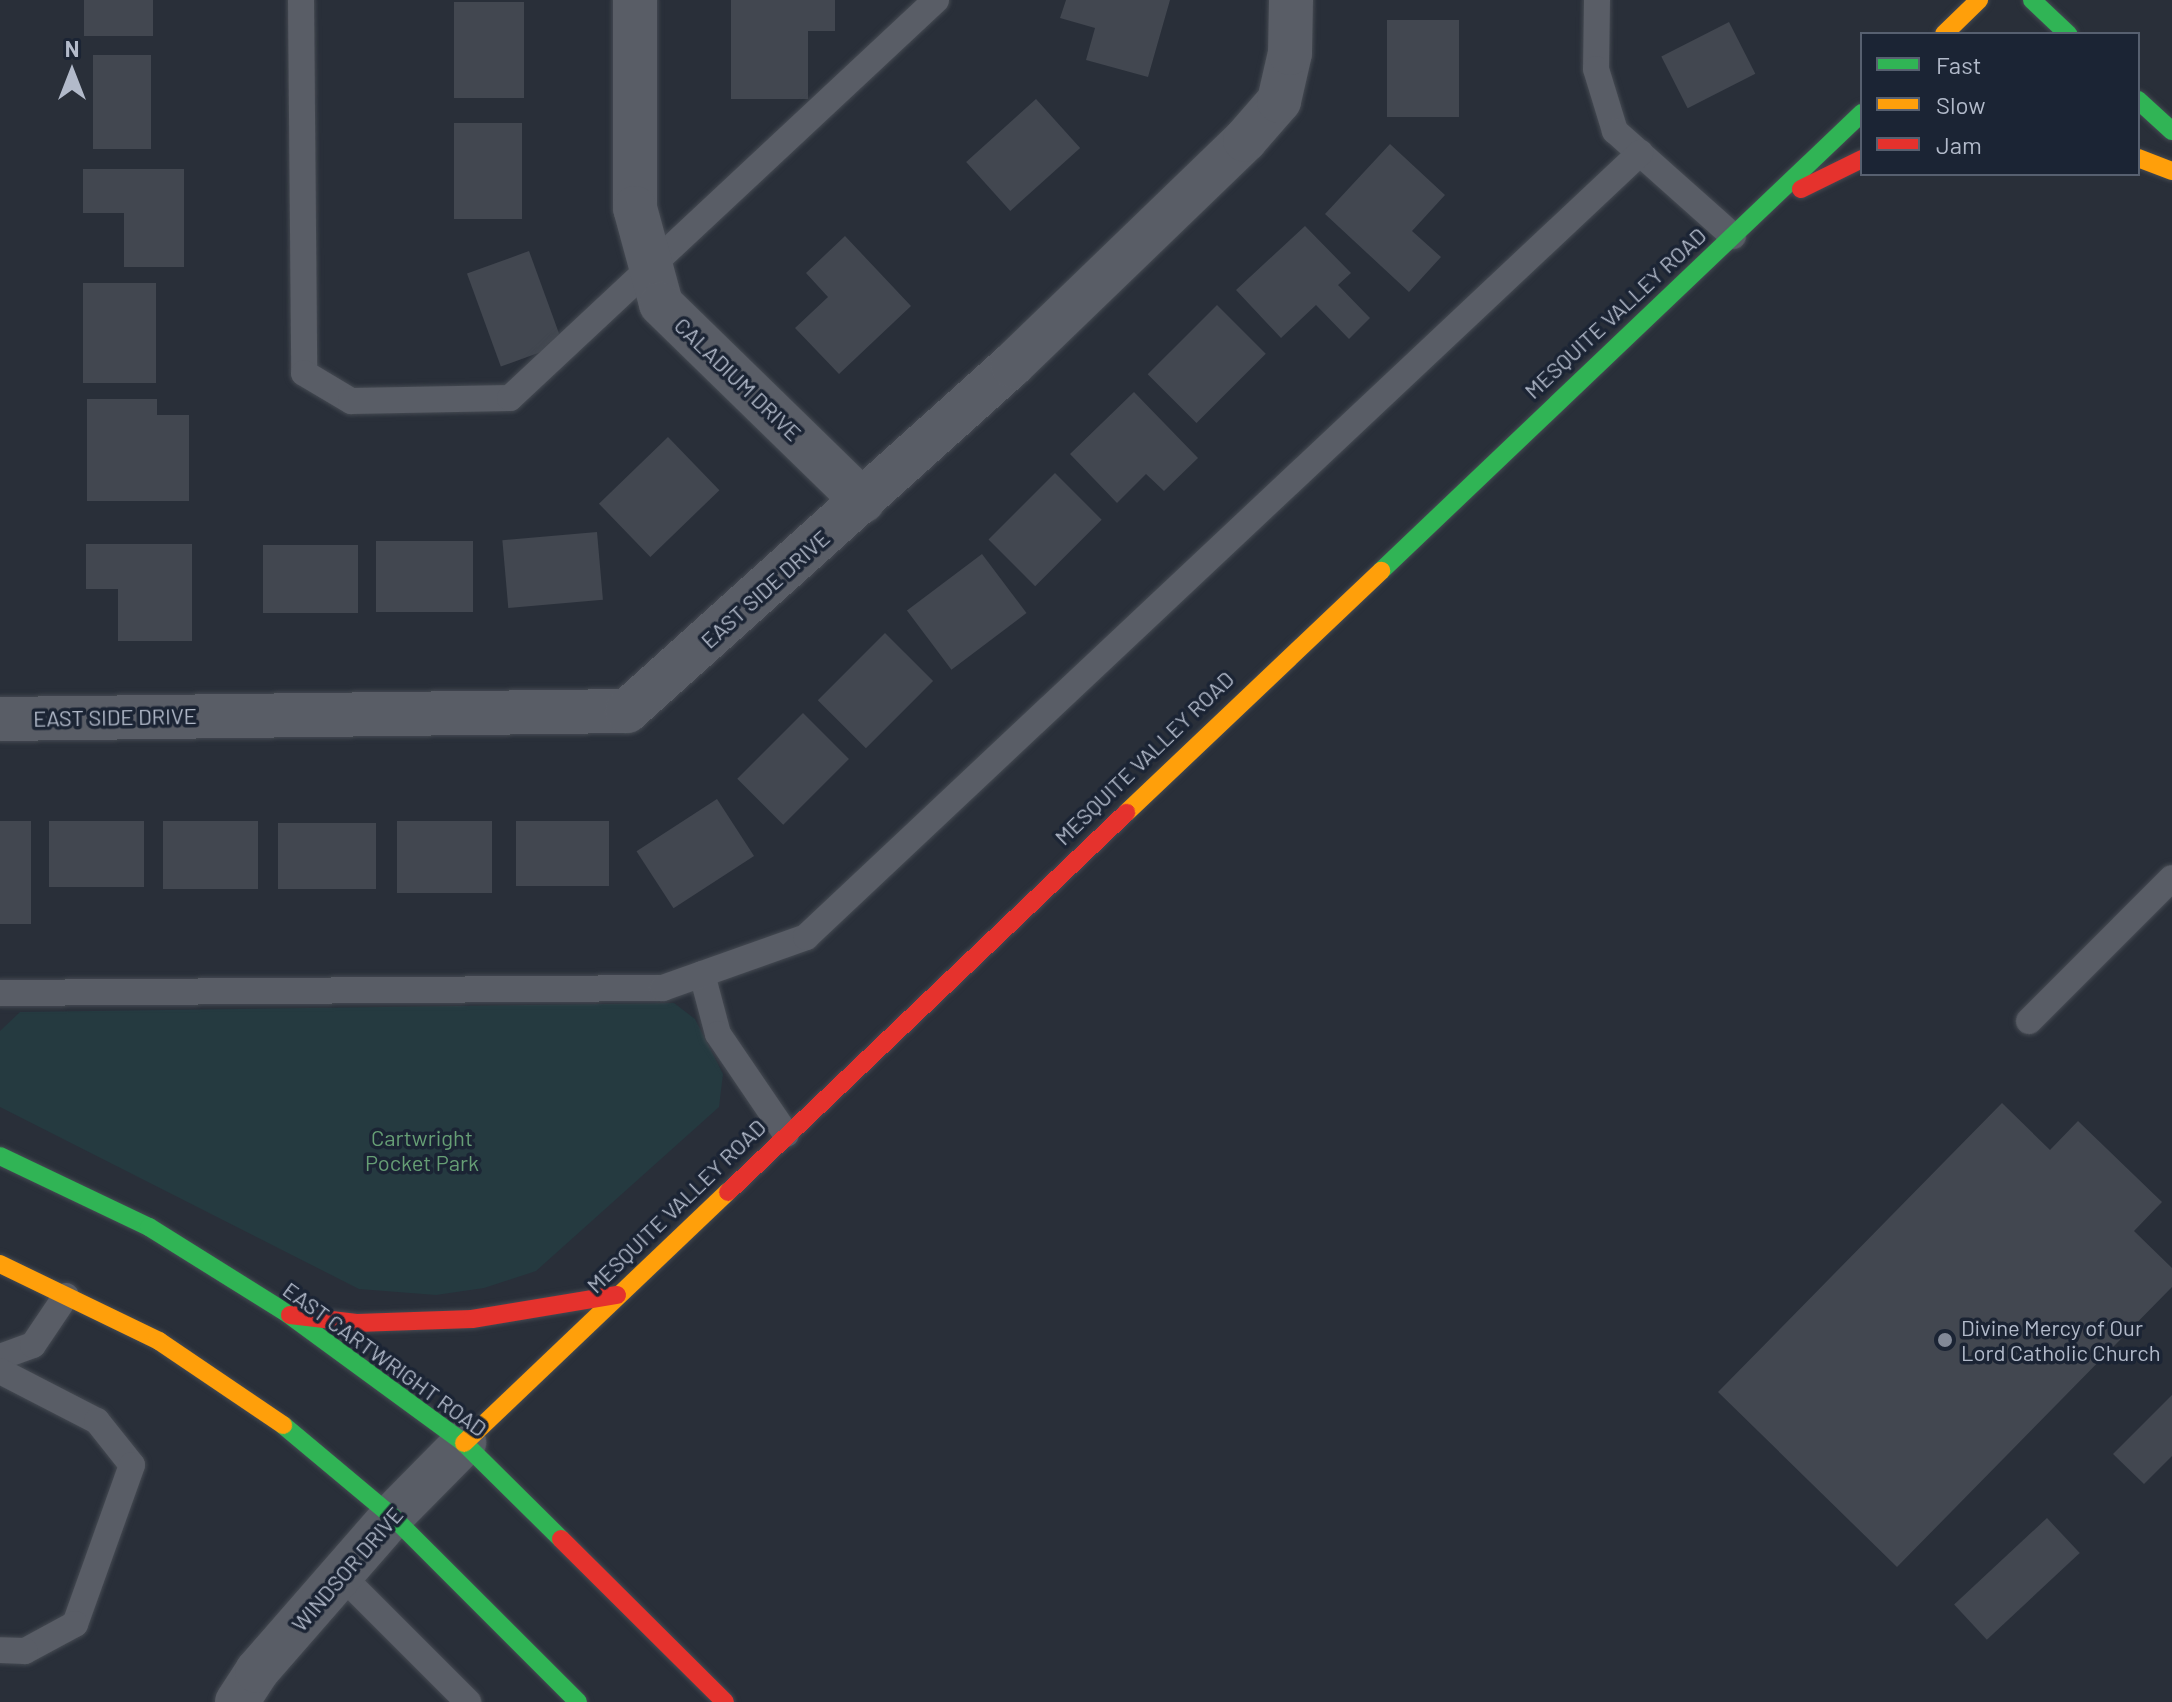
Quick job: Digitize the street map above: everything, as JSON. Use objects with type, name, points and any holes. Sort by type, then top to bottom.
[{"type":"street","name":"CALADIUM DRIVE","points":[[635,0],[635,208],[661,304],[863,501]]},
{"type":"street","name":"EAST SIDE DRIVE","points":[[0,719],[627,711],[1012,365],[1279,101],[1290,53],[1291,0]]},
{"type":"street","points":[[1946,32],[1979,0]]},
{"type":"street","points":[[2032,0],[2066,32]]},
{"type":"street","points":[[2140,102],[2172,131]]},
{"type":"street","name":"MESQUITE VALLEY ROAD","points":[[464,1443],[1860,115]]},
{"type":"street","points":[[2140,159],[2172,171]]},
{"type":"street","points":[[1763,208],[1860,160]]},
{"type":"street","name":"EAST CARTWRIGHT ROAD","points":[[0,1156],[149,1227],[288,1314],[464,1443],[725,1702]]},
{"type":"street","points":[[0,1264],[159,1341],[246,1400],[392,1516],[578,1702]]},
{"type":"street","points":[[288,1314],[357,1323],[472,1319],[617,1295]]},
{"type":"street","name":"WINDSOR DRIVE","points":[[237,1702],[257,1671],[392,1516],[464,1443]]},
{"type":"lane","points":[[301,0],[304,373],[351,401],[510,398],[936,0]]},
{"type":"lane","points":[[1597,0],[1596,69],[1615,131],[1733,236]]},
{"type":"lane","points":[[0,993],[663,988],[806,937],[1640,153]]},
{"type":"lane","points":[[2029,1021],[2172,878]]},
{"type":"lane","points":[[702,974],[718,1034],[786,1134]]},
{"type":"lane","points":[[0,1357],[33,1345],[66,1296]]},
{"type":"lane","points":[[0,1371],[97,1421],[132,1465],[75,1624],[25,1651],[0,1650]]},
{"type":"lane","points":[[341,1575],[468,1702]]},
{"type":"green space","name":"Cartwright Pocket Park","points":[[674,1003],[695,1019],[723,1074],[719,1107],[536,1271],[484,1288],[436,1295],[359,1289],[0,1107],[0,1031],[20,1012]]},
{"type":"building","points":[[84,0],[153,0],[153,36],[84,36]]},
{"type":"building","points":[[731,0],[835,0],[835,31],[808,31],[808,99],[731,99]]},
{"type":"building","points":[[1066,0],[1170,0],[1148,77],[1086,60],[1095,28],[1060,18]]},
{"type":"building","points":[[454,2],[524,2],[524,98],[454,98]]},
{"type":"building","points":[[1387,20],[1459,20],[1459,117],[1387,117]]},
{"type":"building","points":[[1729,22],[1755,74],[1688,108],[1661,57]]},
{"type":"building","points":[[93,55],[151,55],[151,149],[93,149]]},
{"type":"building","points":[[1036,99],[1080,148],[1010,211],[966,162]]},
{"type":"building","points":[[454,123],[522,123],[522,219],[454,219]]},
{"type":"building","points":[[1390,144],[1445,195],[1412,231],[1441,257],[1409,292],[1325,214]]},
{"type":"building","points":[[83,169],[184,169],[184,267],[124,267],[124,213],[83,213]]},
{"type":"building","points":[[1305,226],[1351,273],[1338,285],[1370,318],[1349,339],[1316,305],[1281,338],[1236,290]]},
{"type":"building","points":[[845,236],[911,306],[839,374],[795,328],[828,297],[806,273]]},
{"type":"building","points":[[529,251],[563,344],[501,367],[467,274]]},
{"type":"building","points":[[83,283],[156,283],[156,383],[83,383]]},
{"type":"building","points":[[1217,305],[1266,354],[1196,423],[1148,374]]},
{"type":"building","points":[[1134,392],[1198,458],[1164,491],[1146,474],[1117,503],[1070,454]]},
{"type":"building","points":[[87,399],[157,399],[157,415],[189,415],[189,501],[87,501]]},
{"type":"building","points":[[668,437],[719,490],[650,557],[599,504]]},
{"type":"building","points":[[1055,473],[1102,520],[1035,586],[989,539]]},
{"type":"building","points":[[597,532],[603,600],[508,608],[502,540]]},
{"type":"building","points":[[376,541],[473,541],[473,612],[376,612]]},
{"type":"building","points":[[86,544],[192,544],[192,641],[118,641],[118,589],[86,589]]},
{"type":"building","points":[[263,545],[358,545],[358,613],[263,613]]},
{"type":"building","points":[[982,554],[1027,613],[951,670],[907,611]]},
{"type":"building","points":[[885,633],[933,681],[866,748],[818,700]]},
{"type":"building","points":[[803,713],[849,759],[783,825],[737,779]]},
{"type":"building","points":[[717,799],[754,856],[674,908],[636,851]]},
{"type":"building","points":[[0,821],[31,821],[31,924],[0,924]]},
{"type":"building","points":[[49,821],[144,821],[144,887],[49,887]]},
{"type":"building","points":[[163,821],[258,821],[258,889],[163,889]]},
{"type":"building","points":[[397,821],[492,821],[492,893],[397,893]]},
{"type":"building","points":[[516,821],[609,821],[609,886],[516,886]]},
{"type":"building","points":[[278,823],[376,823],[376,889],[278,889]]},
{"type":"building","name":"Divine Mercy of Our Lord Catholic Church","points":[[2002,1103],[2050,1150],[2078,1121],[2162,1202],[2134,1231],[2172,1268],[2172,1287],[1897,1567],[1718,1392]]},
{"type":"building","points":[[2172,1395],[2172,1456],[2144,1484],[2113,1454]]},
{"type":"building","points":[[2047,1518],[2080,1553],[1987,1640],[1954,1605]]},
{"type":"traffic: fast","points":[[2032,0],[2066,32]]},
{"type":"traffic: fast","points":[[2140,102],[2172,131]]},
{"type":"traffic: fast","points":[[1381,571],[1860,115]]},
{"type":"traffic: fast","points":[[0,1156],[149,1227],[288,1314],[464,1443],[561,1539]]},
{"type":"traffic: fast","points":[[283,1425],[392,1516],[578,1702]]},
{"type":"traffic: slow","points":[[1946,32],[1979,0]]},
{"type":"traffic: slow","points":[[2140,159],[2172,171]]},
{"type":"traffic: slow","points":[[1126,813],[1381,571]]},
{"type":"traffic: slow","points":[[464,1443],[728,1192]]},
{"type":"traffic: slow","points":[[0,1264],[159,1341],[283,1425]]},
{"type":"traffic: jam","points":[[1801,189],[1860,160]]},
{"type":"traffic: jam","points":[[728,1192],[1126,813]]},
{"type":"traffic: jam","points":[[290,1315],[357,1323],[472,1319],[617,1295]]},
{"type":"traffic: jam","points":[[561,1539],[725,1702]]},
{"type":"place","name":"Divine Mercy of Our Lord Catholic Church","points":[[1945,1340]]}]
